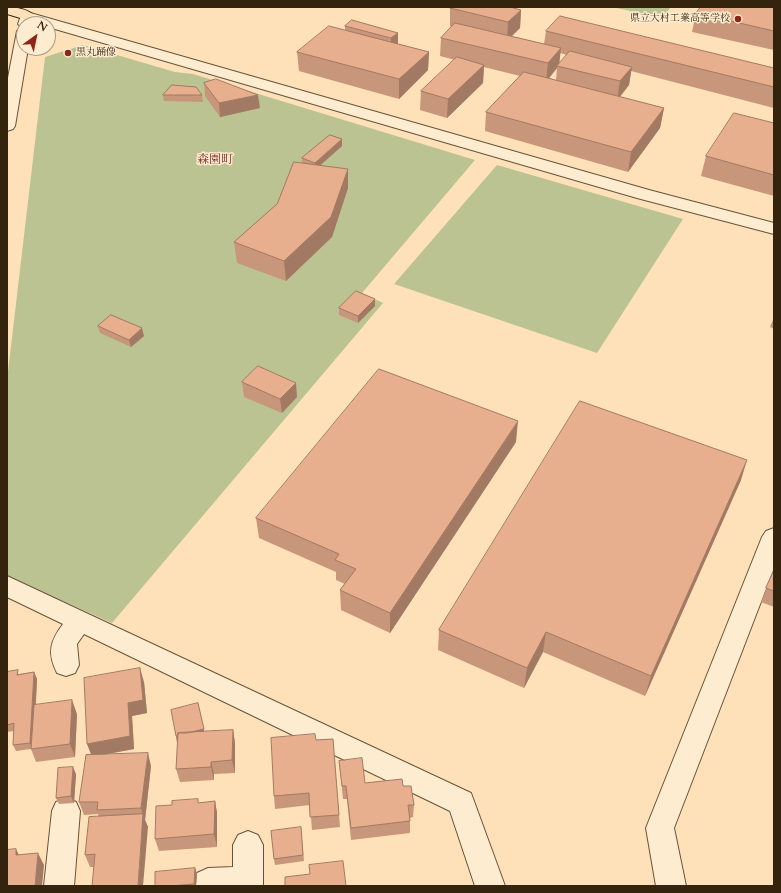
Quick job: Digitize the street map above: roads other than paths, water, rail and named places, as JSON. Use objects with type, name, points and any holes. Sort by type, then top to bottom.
[{"type":"main road","points":[[7,9],[25,16]]},
{"type":"street","points":[[56,25],[643,194],[774,229]]},
{"type":"street","points":[[7,126],[20,56]]},
{"type":"street","points":[[671,886],[660,828],[774,537]]},
{"type":"street","points":[[7,586],[461,802],[490,886]]},
{"type":"street","points":[[66,665],[64,642],[80,621]]},
{"type":"street","points":[[59,886],[66,811]]},
{"type":"street","points":[[208,883],[248,884],[248,845]]},
{"type":"place","name":"県立大村工業高等学校","points":[[738,19]]},
{"type":"place","name":"黒丸踊像","points":[[68,53]]},
{"type":"district","name":"森園町","points":[[215,160]]}]
